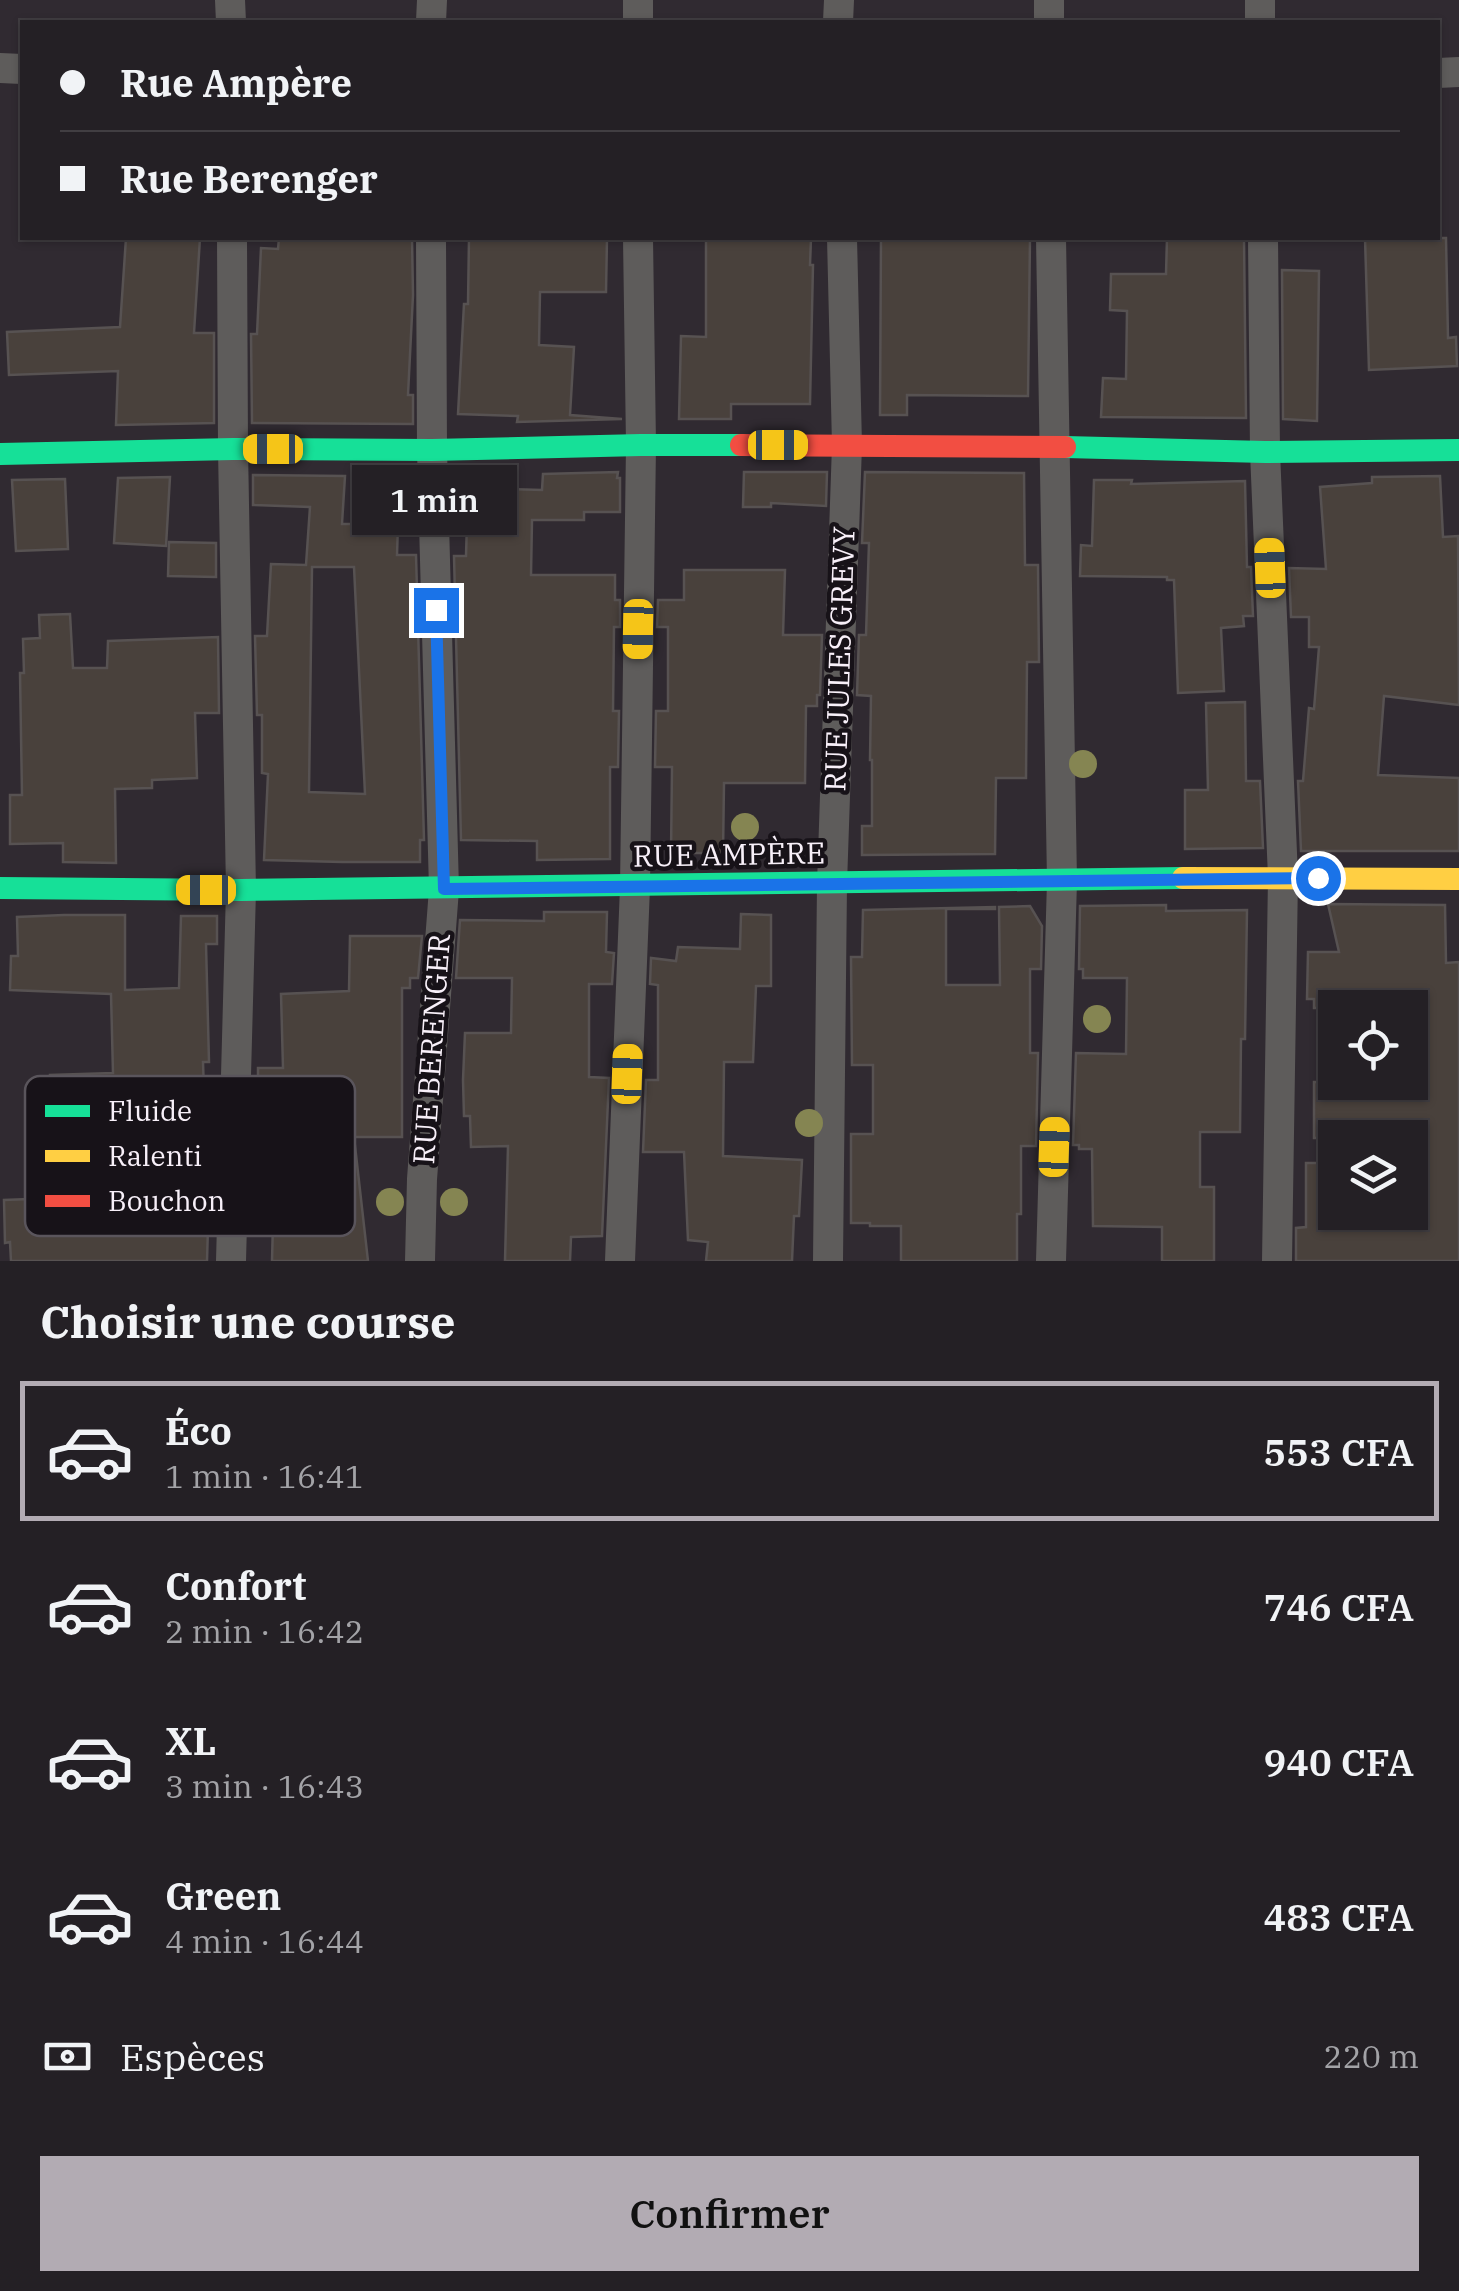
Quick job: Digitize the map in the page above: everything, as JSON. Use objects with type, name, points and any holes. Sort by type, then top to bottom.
[{"type":"street","points":[[232,240],[240,890],[235,1076]]},
{"type":"street","name":"RUE BERENGER","points":[[420,1261],[422,1180],[444,889],[432,450],[431,240]]},
{"type":"street","points":[[620,1261],[635,887],[641,445],[638,240]]},
{"type":"street","name":"RUE JULES GREVY","points":[[828,1261],[832,884],[847,445],[842,240]]},
{"type":"street","points":[[1051,240],[1062,881],[1051,1261]]},
{"type":"street","points":[[1263,240],[1265,452],[1283,877],[1277,1261]]},
{"type":"street","points":[[0,454],[641,445],[1265,452],[1459,450]]},
{"type":"street","name":"RUE AMPÈRE","points":[[0,888],[444,889],[1283,877],[1459,879]]},
{"type":"street","points":[[231,1261],[232,1236]]},
{"type":"building","points":[[1446,238],[1448,338],[1456,337],[1457,366],[1369,370],[1365,240]]},
{"type":"building","points":[[126,240],[200,240],[194,333],[214,333],[214,423],[116,425],[118,371],[9,375],[7,332],[120,327]]},
{"type":"building","points":[[279,240],[412,240],[408,395],[413,395],[413,424],[252,423],[251,334],[257,334],[261,248],[278,249]]},
{"type":"building","points":[[469,240],[607,240],[606,292],[540,292],[539,345],[574,347],[570,415],[622,419],[517,422],[518,416],[458,414],[464,304],[468,304]]},
{"type":"building","points":[[706,240],[811,240],[810,404],[731,404],[731,419],[679,419],[681,336],[706,337]]},
{"type":"building","points":[[881,240],[1030,240],[1028,396],[907,395],[907,415],[880,415]]},
{"type":"building","points":[[1167,240],[1244,240],[1246,418],[1101,417],[1103,378],[1126,379],[1127,311],[1110,310],[1111,274],[1166,274]]},
{"type":"building","points":[[1282,270],[1319,271],[1317,421],[1283,419]]},
{"type":"building","points":[[618,472],[620,512],[584,512],[584,520],[532,520],[531,575],[615,575],[620,627],[614,627],[613,711],[619,711],[618,767],[610,767],[610,859],[537,860],[537,841],[461,840],[454,556],[466,556],[468,488],[542,490],[543,474]]},
{"type":"building","points":[[744,472],[827,472],[826,506],[771,503],[771,507],[743,507]]},
{"type":"building","points":[[865,472],[1024,473],[1025,565],[1038,565],[1039,662],[1027,662],[1026,778],[996,778],[995,854],[862,855],[862,826],[872,826],[871,696],[857,695],[859,635],[866,635],[869,543],[862,543]]},
{"type":"building","points":[[253,475],[345,476],[342,524],[398,524],[397,555],[416,555],[424,840],[420,840],[420,862],[264,860],[268,774],[262,773],[255,636],[267,636],[271,564],[306,565],[310,507],[253,505]],"holes":[[[312,567],[354,567],[365,794],[309,792]]]},
{"type":"building","points":[[1440,476],[1443,537],[1458,536],[1459,705],[1384,696],[1378,775],[1459,778],[1459,851],[1301,851],[1298,781],[1303,781],[1319,647],[1309,647],[1309,617],[1291,617],[1289,568],[1326,569],[1320,487],[1372,483],[1372,477]]},
{"type":"building","points":[[170,477],[166,546],[114,543],[118,478]]},
{"type":"building","points":[[65,479],[68,549],[16,551],[12,480]]},
{"type":"building","points":[[1094,480],[1132,480],[1131,484],[1245,481],[1247,567],[1251,567],[1253,616],[1243,616],[1244,626],[1221,628],[1224,691],[1178,693],[1174,580],[1080,576],[1081,545],[1092,546]]},
{"type":"building","points":[[169,542],[216,543],[216,577],[168,576]]},
{"type":"building","points":[[684,570],[785,570],[783,635],[822,635],[820,695],[817,706],[806,706],[805,783],[724,783],[723,853],[671,853],[672,767],[655,767],[656,711],[668,711],[668,627],[657,627],[658,600],[684,600]]},
{"type":"building","points":[[70,614],[73,668],[107,668],[108,641],[218,637],[219,713],[195,713],[197,778],[152,780],[152,788],[115,789],[116,863],[63,862],[63,843],[10,844],[10,795],[22,795],[23,639],[40,638],[39,615]]},
{"type":"building","points":[[1245,702],[1246,781],[1260,781],[1263,848],[1185,849],[1185,790],[1208,790],[1206,703]]},
{"type":"building","points":[[1328,904],[1445,905],[1446,963],[1459,962],[1459,1261],[1296,1261],[1296,1228],[1306,1227],[1306,1163],[1318,1163],[1318,1230],[1428,1230],[1428,1120],[1318,1120],[1318,1138],[1314,1138],[1314,1082],[1318,1082],[1318,1100],[1428,1100],[1428,990],[1318,990],[1318,1008],[1314,1008],[1314,999],[1307,999],[1308,952],[1339,952]]},
{"type":"building","points":[[1166,905],[1166,911],[1247,910],[1240,1132],[1200,1132],[1200,1187],[1214,1187],[1214,1261],[1162,1261],[1162,1227],[1093,1226],[1092,1149],[1073,1145],[1076,1053],[1126,1054],[1127,978],[1083,978],[1083,969],[1079,969],[1080,906]]},
{"type":"building","points":[[1030,906],[1042,926],[1041,969],[1030,969],[1030,1053],[1038,1053],[1036,1146],[1021,1146],[1017,1261],[901,1261],[901,1226],[851,1223],[851,1134],[873,1134],[873,1065],[852,1065],[851,957],[862,957],[863,910],[995,907],[946,909],[946,985],[1000,985],[999,907]]},
{"type":"building","points":[[544,912],[607,912],[606,952],[614,953],[612,984],[589,984],[589,1077],[609,1078],[602,1236],[571,1237],[570,1261],[505,1261],[508,1146],[471,1147],[470,1116],[464,1116],[463,1080],[465,1033],[511,1033],[512,978],[456,978],[460,920],[544,921]]},
{"type":"building","points":[[741,914],[771,915],[771,986],[756,986],[753,1062],[724,1062],[723,1156],[802,1160],[792,1261],[706,1261],[708,1242],[688,1240],[684,1152],[643,1152],[646,1080],[658,1080],[658,985],[650,984],[651,958],[676,961],[678,947],[740,949]]},
{"type":"building","points":[[125,915],[125,990],[179,988],[181,916],[217,916],[217,944],[206,944],[209,1062],[203,1062],[203,1076],[50,1076],[113,1073],[111,994],[10,990],[11,956],[18,956],[17,917]]},
{"type":"building","points":[[350,936],[422,936],[418,978],[410,978],[410,988],[402,988],[402,1137],[355,1137],[355,1076],[258,1076],[258,1068],[283,1068],[281,994],[349,991]]},
{"type":"building","points":[[355,1146],[368,1261],[272,1261],[273,1236],[355,1236]]},
{"type":"building","points":[[25,1199],[25,1236],[208,1236],[207,1261],[11,1261],[10,1242],[5,1243],[4,1200]]},
{"type":"traffic: fast","points":[[0,454],[741,445]]},
{"type":"traffic: fast","points":[[1065,447],[1265,452],[1459,450]]},
{"type":"traffic: fast","points":[[0,888],[241,890],[1183,878]]},
{"type":"traffic: slow","points":[[1183,878],[1459,879]]},
{"type":"traffic: jam","points":[[741,445],[1065,447]]},
{"type":"route","points":[[436,610],[444,889],[1318,878]]}]
